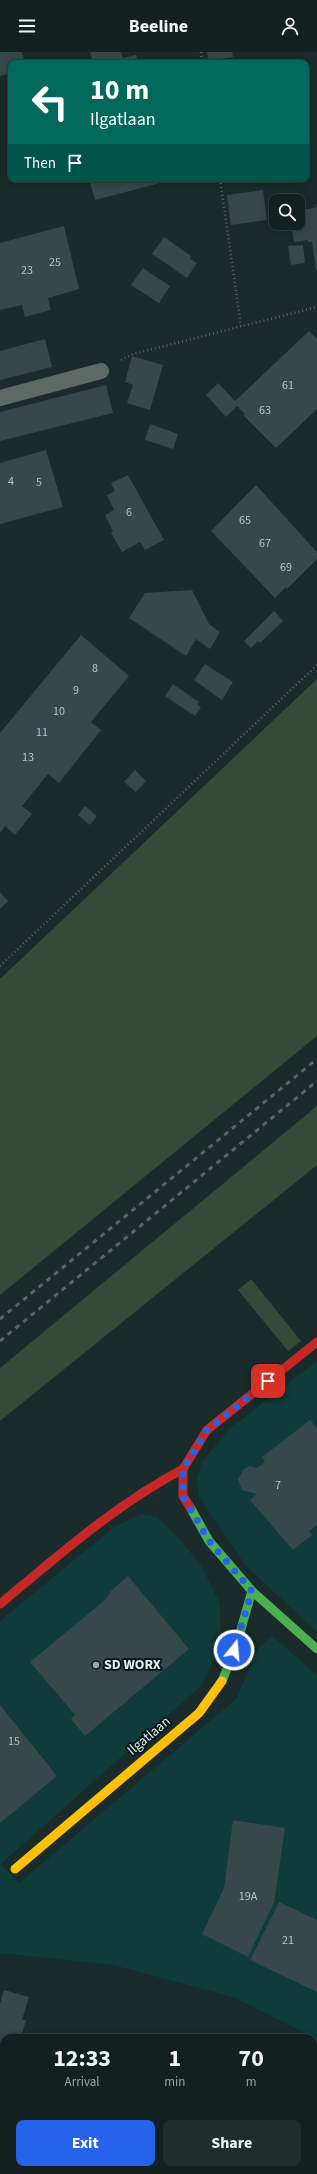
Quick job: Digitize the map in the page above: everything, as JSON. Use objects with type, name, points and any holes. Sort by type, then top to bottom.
[{"type":"street","points":[[317,1342],[207,1430],[183,1469],[183,1496],[209,1541],[252,1591],[317,1649]]},
{"type":"street","points":[[0,1604],[117,1506],[153,1483],[183,1469]]},
{"type":"street","name":"Ilgatlaan","points":[[15,1869],[198,1713],[222,1680],[234,1650],[252,1591]]},
{"type":"lane","points":[[0,398],[101,371]]},
{"type":"path","points":[[220,182],[242,326]]},
{"type":"path","points":[[101,371],[133,354],[317,307]]},
{"type":"path","points":[[0,966],[317,665]]},
{"type":"shaded area","points":[[317,1361],[317,1632],[246,1566],[199,1497],[196,1481],[202,1462],[229,1429]]},
{"type":"shaded area","points":[[141,1514],[157,1517],[182,1542],[202,1567],[220,1604],[221,1643],[202,1685],[1,1864],[19,1883],[236,1699],[258,1648],[272,1636],[317,1675],[317,2034],[307,2034],[233,1997],[113,1965],[0,1953],[0,1621],[113,1528]]},
{"type":"green space","points":[[317,679],[317,1036],[0,1295],[0,979]]},
{"type":"green space","points":[[317,1106],[317,1165],[0,1421],[0,1368]]},
{"type":"green space","points":[[251,1279],[301,1341],[288,1351],[238,1290]]},
{"type":"building","points":[[0,52],[22,52],[24,60],[8,60],[8,74],[0,76]]},
{"type":"building","points":[[90,52],[121,52],[123,58],[136,55],[137,60],[92,60]]},
{"type":"building","points":[[207,52],[232,52],[233,57],[209,60]]},
{"type":"building","points":[[90,182],[164,182],[95,200]]},
{"type":"building","points":[[263,190],[267,220],[231,225],[227,195]]},
{"type":"building","points":[[317,207],[317,270],[312,242],[308,242],[308,240],[294,242],[292,230],[305,230],[305,210]]},
{"type":"building","points":[[64,226],[79,289],[48,298],[51,310],[25,317],[22,305],[0,310],[0,243]]},
{"type":"building","points":[[164,237],[191,256],[190,259],[197,263],[187,278],[152,254]]},
{"type":"building","points":[[303,245],[305,263],[291,265],[288,246]]},
{"type":"building","points":[[143,268],[170,286],[159,303],[131,285]]},
{"type":"building","points":[[309,331],[317,339],[317,409],[276,448],[243,415],[245,414],[237,406],[226,417],[206,395],[218,383],[235,401]]},
{"type":"building","points":[[45,339],[52,367],[0,380],[0,351]]},
{"type":"building","points":[[132,356],[163,365],[150,410],[127,403],[133,385],[125,382]]},
{"type":"building","points":[[106,385],[113,413],[0,441],[0,412]]},
{"type":"building","points":[[150,424],[178,434],[173,449],[145,440]]},
{"type":"building","points":[[46,450],[63,507],[0,524],[0,463]]},
{"type":"building","points":[[128,475],[164,540],[145,550],[140,542],[122,552],[111,533],[113,531],[105,515],[114,510],[107,495],[115,491],[111,483]]},
{"type":"building","points":[[256,485],[317,552],[317,559],[287,589],[286,587],[275,598],[211,531]]},
{"type":"building","points":[[192,590],[209,624],[220,632],[210,649],[196,639],[186,656],[129,618],[145,593]]},
{"type":"building","points":[[274,611],[283,621],[260,643],[258,641],[251,648],[244,641]]},
{"type":"building","points":[[81,635],[129,676],[91,722],[101,730],[59,783],[48,774],[22,806],[32,814],[15,835],[5,826],[0,833],[0,733]]},
{"type":"building","points":[[205,664],[233,682],[222,700],[194,680]]},
{"type":"building","points":[[173,684],[199,702],[197,704],[201,707],[195,716],[165,696]]},
{"type":"building","points":[[135,770],[146,781],[136,792],[124,782]]},
{"type":"building","points":[[85,806],[97,816],[90,825],[78,815]]},
{"type":"building","points":[[0,892],[8,901],[0,909]]},
{"type":"building","points":[[310,1420],[317,1428],[317,1525],[309,1531],[312,1535],[293,1550],[250,1500],[257,1494],[242,1490],[238,1479],[244,1469],[250,1466],[257,1468],[265,1462],[262,1457]]},
{"type":"building","name":"SD WORX","points":[[128,1576],[189,1649],[85,1736],[71,1719],[75,1715],[30,1662],[105,1600],[111,1591]]},
{"type":"building","points":[[0,1705],[57,1776],[0,1823]]},
{"type":"building","points":[[233,1820],[285,1828],[274,1903],[248,1957],[202,1934],[224,1888]]},
{"type":"building","points":[[279,1902],[317,1920],[317,1992],[250,1960]]},
{"type":"building","points":[[4,1990],[29,1997],[22,2020],[26,2020],[22,2034],[0,2034],[0,2004]]},
{"type":"railway","points":[[0,1319],[317,1059]]},
{"type":"railway","points":[[0,1341],[317,1081]]},
{"type":"traffic: fast","points":[[190,1507],[209,1541],[252,1591],[317,1649]]},
{"type":"traffic: fast","points":[[222,1681],[235,1650],[252,1591]]},
{"type":"traffic: slow","points":[[15,1869],[199,1713],[222,1681]]},
{"type":"traffic: jam","points":[[190,1507],[183,1496],[183,1469],[207,1430],[317,1342]]},
{"type":"traffic: jam","points":[[0,1604],[66,1549],[134,1498],[183,1469]]},
{"type":"place","name":"SD WORX","points":[[96,1665]]},
{"type":"route","points":[[234,1650],[252,1591],[209,1541],[183,1496],[183,1469],[207,1430],[268,1381]]}]
